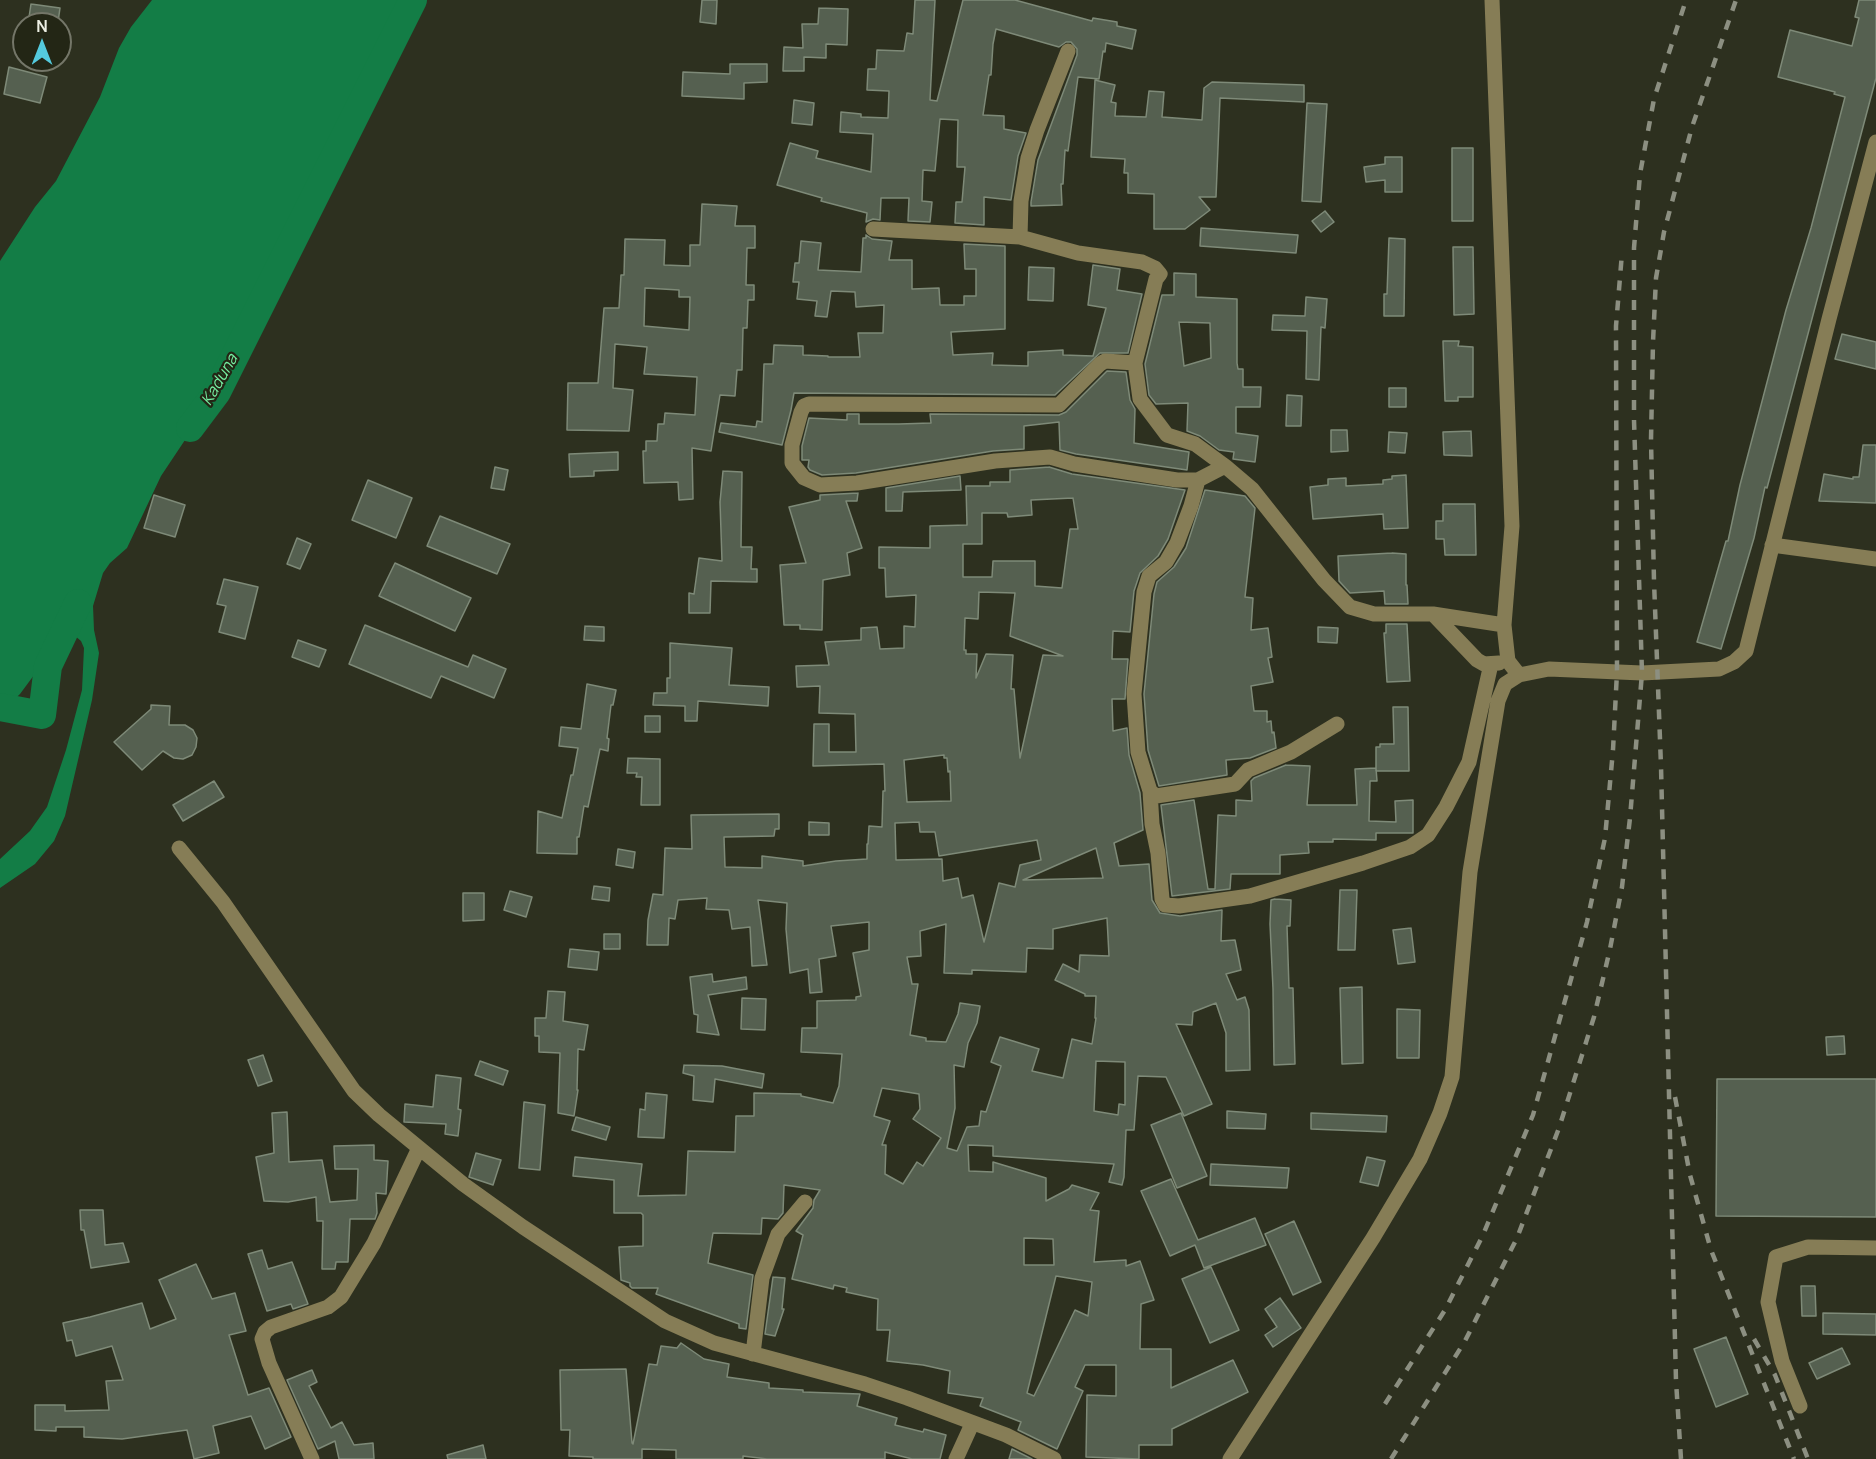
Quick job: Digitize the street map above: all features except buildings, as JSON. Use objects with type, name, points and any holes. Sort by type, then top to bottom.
[{"type":"street","points":[[1491,0],[1512,526],[1504,625],[1508,661],[1519,675]]},
{"type":"street","points":[[1020,237],[1021,201],[1028,158],[1068,51]]},
{"type":"street","points":[[1230,1459],[1373,1238],[1420,1159],[1440,1113],[1453,1071],[1470,872],[1498,701],[1505,684],[1519,675],[1549,669],[1642,673],[1719,669],[1734,662],[1746,651],[1826,330],[1876,142]]},
{"type":"street","points":[[873,229],[1020,237],[1078,253],[1142,262],[1155,268],[1160,274],[1156,279],[1135,363],[1140,399],[1167,435],[1195,444],[1252,489],[1324,580],[1350,608],[1374,614],[1434,614],[1504,625]]},
{"type":"street","points":[[1135,363],[1105,361],[1059,405],[809,404],[804,406],[801,412],[792,445],[792,463],[804,478],[820,485],[857,483],[995,461],[1050,457],[1119,472],[1177,480],[1198,480],[1225,466]]},
{"type":"street","points":[[1198,480],[1177,543],[1166,562],[1149,576],[1144,592],[1134,694],[1138,752],[1150,791],[1152,824],[1158,853],[1162,899],[1165,905],[1179,906],[1250,896],[1410,847],[1428,835],[1446,807],[1468,762],[1491,664]]},
{"type":"street","points":[[1772,545],[1876,558]]},
{"type":"street","points":[[1434,614],[1477,660],[1491,664],[1508,661]]},
{"type":"street","points":[[1150,791],[1156,796],[1235,784],[1248,770],[1291,752],[1337,724]]},
{"type":"street","points":[[179,848],[223,902],[354,1091],[463,1184],[665,1321],[714,1343],[876,1387],[1006,1436],[1054,1459]]},
{"type":"street","points":[[312,1459],[268,1363],[262,1340],[265,1332],[271,1327],[328,1307],[341,1297],[374,1243],[419,1148]]},
{"type":"street","points":[[753,1354],[762,1278],[778,1234],[805,1202]]},
{"type":"street","points":[[1800,1406],[1782,1361],[1768,1302],[1776,1257],[1808,1247],[1876,1248]]},
{"type":"street","points":[[956,1459],[972,1424]]},
{"type":"water","points":[[152,0],[414,0],[378,53],[246,323],[211,401],[161,476],[127,548],[110,563],[103,573],[93,606],[94,630],[99,653],[92,700],[65,816],[54,841],[35,864],[0,888],[0,859],[30,831],[47,807],[66,750],[82,690],[84,648],[81,641],[74,635],[62,638],[49,649],[40,667],[20,694],[0,713],[0,261],[35,207],[56,181],[100,97],[119,48],[131,27]]},
{"type":"waterway","name":"Kaduna","points":[[190,428],[217,392],[413,0]]},
{"type":"waterway","name":"Kaduna","points":[[0,707],[42,715],[48,666],[78,603]]},
{"type":"railway","points":[[1391,1459],[1465,1341],[1517,1238],[1559,1128],[1594,1017],[1610,949],[1622,887],[1642,673],[1634,420],[1634,248],[1640,174],[1654,99],[1686,0]]},
{"type":"railway","points":[[1681,1459],[1676,1381],[1661,766],[1654,581],[1651,440],[1653,342],[1656,278],[1664,232],[1692,127],[1736,0]]},
{"type":"railway","points":[[1385,1404],[1445,1310],[1483,1235],[1533,1115],[1587,922],[1605,838],[1617,672],[1616,326],[1622,253]]},
{"type":"railway","points":[[1675,1097],[1690,1175],[1711,1250],[1794,1459]]},
{"type":"railway","points":[[1754,1339],[1775,1375],[1808,1459]]}]
